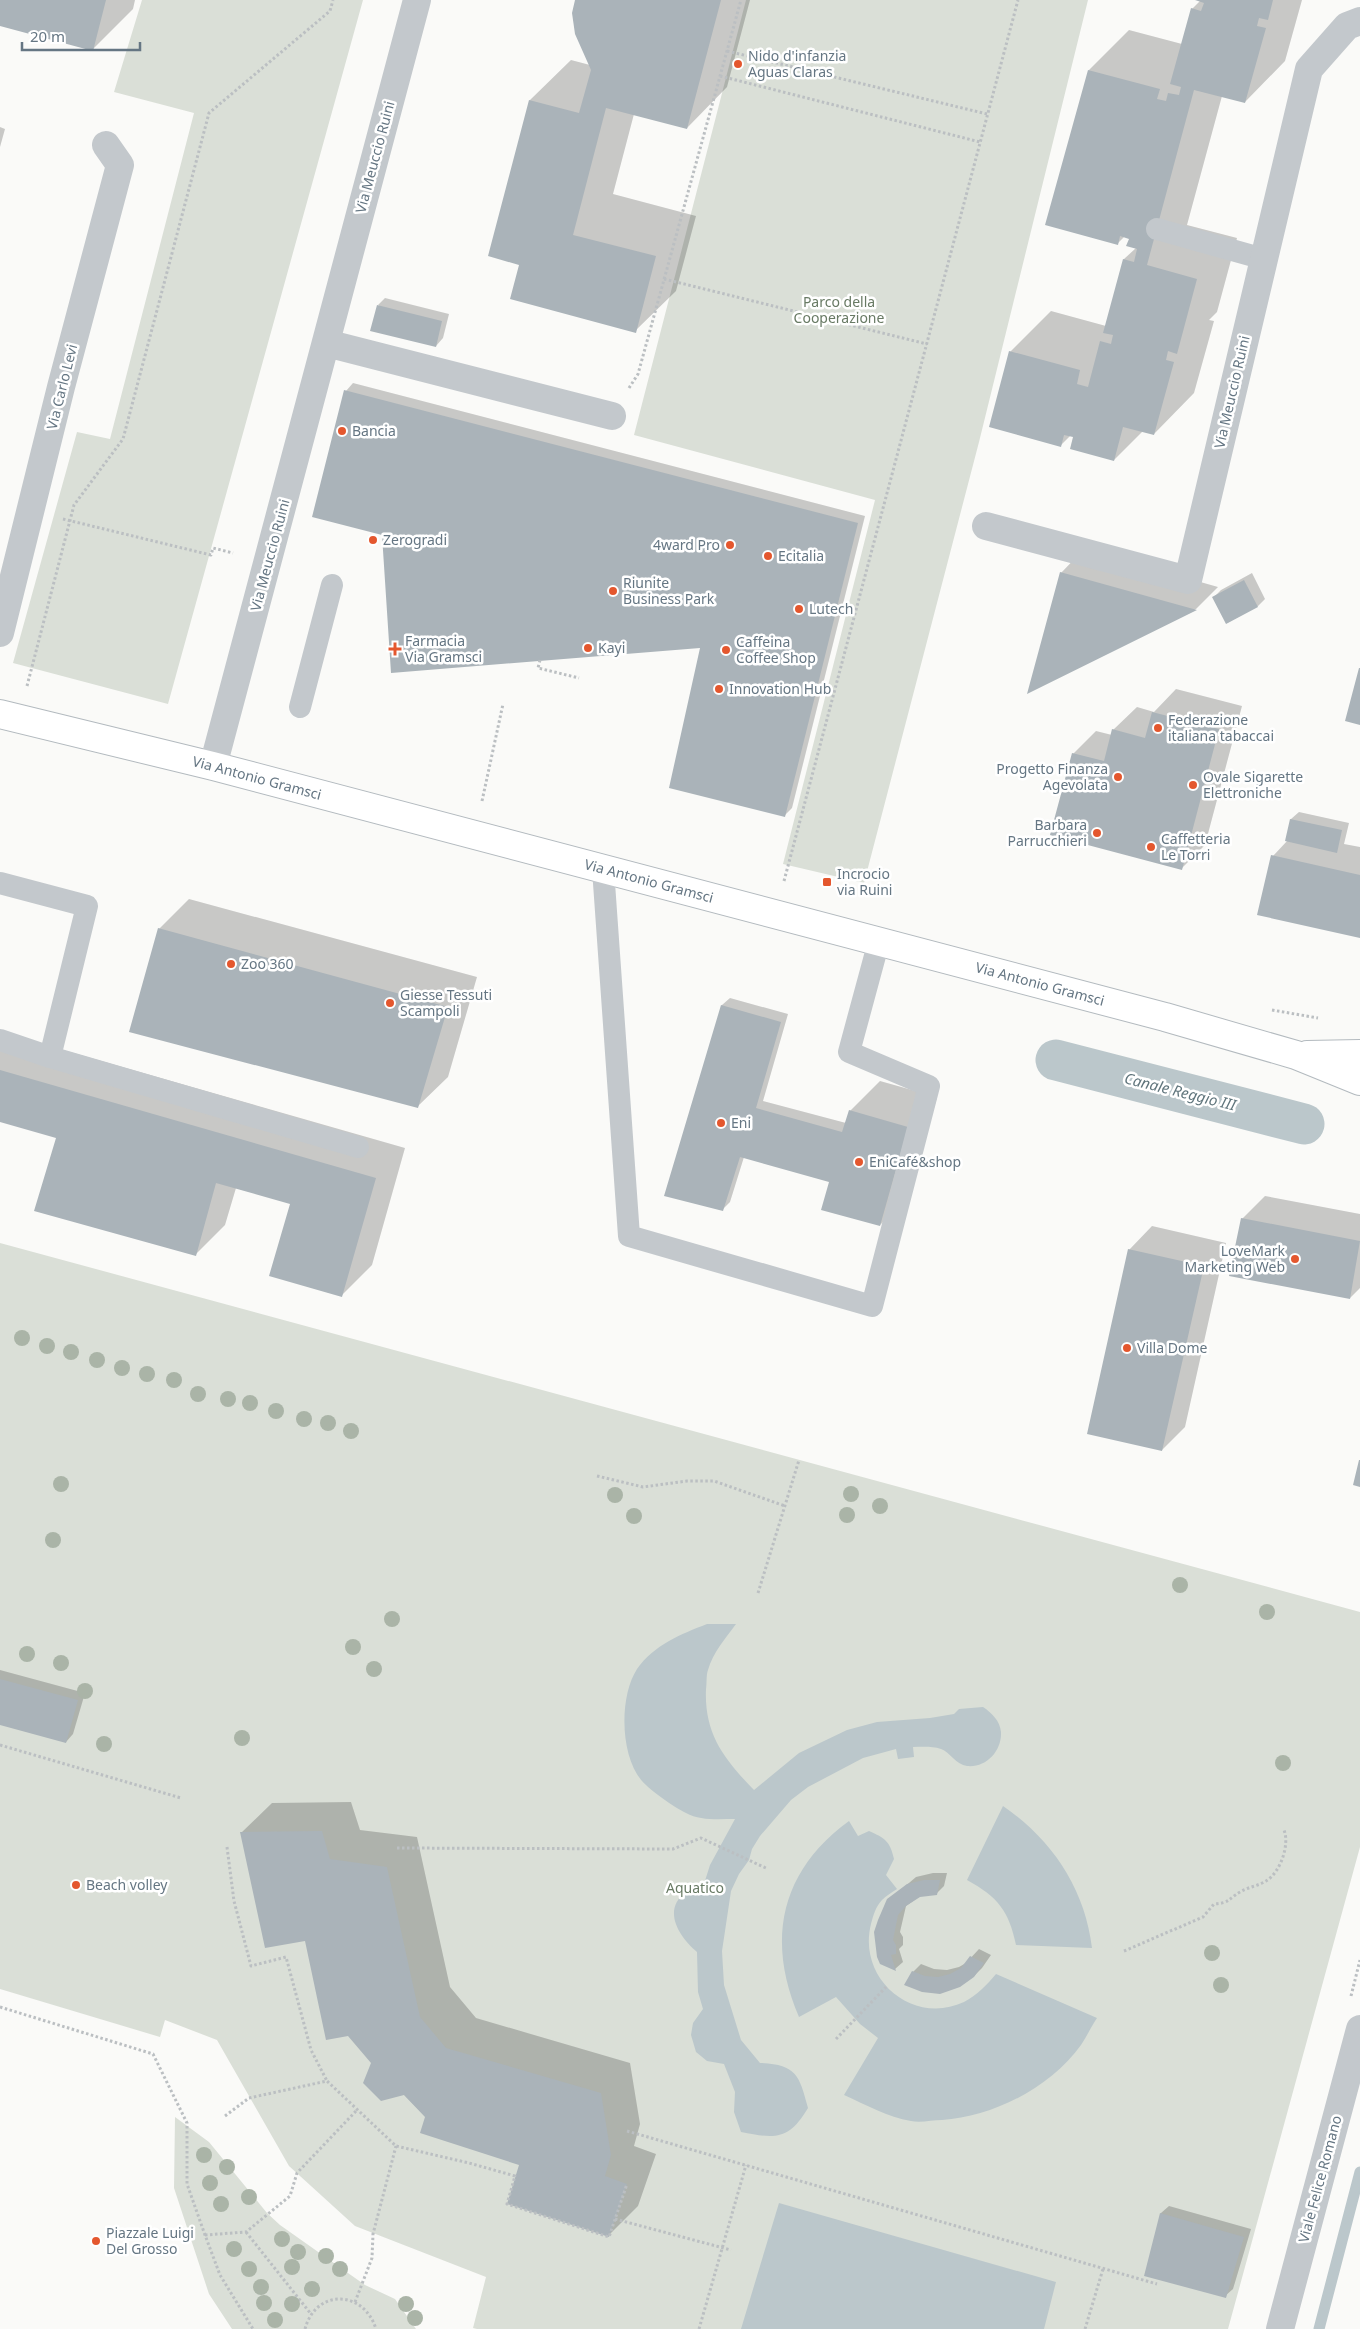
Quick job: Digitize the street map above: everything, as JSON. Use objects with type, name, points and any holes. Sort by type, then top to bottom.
[{"type":"street","name":"Via Meuccio Ruini","points":[[214,766],[417,0]]},
{"type":"street","name":"Via Meuccio Ruini","points":[[986,526],[1188,580],[1309,69],[1347,26],[1360,21]]},
{"type":"street","name":"Via Carlo Levi","points":[[0,633],[120,165],[106,145]]},
{"type":"street","points":[[326,343],[612,416]]},
{"type":"street","name":"Via Antonio Gramsci","points":[[9,716],[214,766],[1165,1016],[1296,1055],[1360,1081]]},
{"type":"street","name":"Via Antonio Gramsci","points":[[1296,1055],[1360,1054]]},
{"type":"street","name":"Viale Felice Romano","points":[[1280,2329],[1360,2029]]},
{"type":"lane","points":[[1157,228],[1264,259]]},
{"type":"lane","points":[[300,707],[332,585]]},
{"type":"lane","points":[[603,869],[629,1236],[872,1306],[929,1086],[849,1052],[879,941]]},
{"type":"lane","points":[[0,883],[87,906],[50,1057]]},
{"type":"lane","points":[[0,1040],[50,1057],[358,1148]]},
{"type":"path","points":[[9,716],[74,505],[123,439],[209,113],[330,11],[333,0]]},
{"type":"path","points":[[612,416],[638,374],[741,0]]},
{"type":"path","points":[[784,883],[1018,0]]},
{"type":"path","points":[[727,50],[988,114]]},
{"type":"path","points":[[720,76],[980,142]]},
{"type":"path","points":[[664,279],[927,344]]},
{"type":"path","points":[[30,511],[211,555],[213,548],[268,562]]},
{"type":"path","points":[[540,660],[538,668],[579,678]]},
{"type":"path","points":[[482,802],[504,704]]},
{"type":"path","points":[[758,1594],[799,1460]]},
{"type":"path","points":[[597,1476],[643,1487],[687,1481],[714,1481],[785,1506]]},
{"type":"path","points":[[0,1745],[181,1798]]},
{"type":"path","points":[[1124,1952],[1203,1917],[1214,1904],[1227,1904],[1240,1892],[1268,1880],[1280,1864],[1286,1836],[1284,1830]]},
{"type":"path","points":[[397,1848],[673,1850],[701,1838],[768,1869]]},
{"type":"path","points":[[227,1847],[234,1901],[251,1966],[286,1957],[311,2050],[327,2081],[396,2146],[515,2176],[508,2204],[609,2237],[627,2184]]},
{"type":"path","points":[[836,2039],[886,1987]]},
{"type":"path","points":[[0,2007],[153,2054],[188,2123],[187,2184],[205,2235],[220,2275],[253,2329]]},
{"type":"path","points":[[225,2116],[249,2098],[327,2081]]},
{"type":"path","points":[[205,2235],[246,2232],[290,2196],[297,2173],[357,2110]]},
{"type":"path","points":[[627,2131],[1157,2284]]},
{"type":"path","points":[[355,2302],[372,2258],[374,2234],[396,2146]]},
{"type":"path","points":[[699,2329],[746,2165]]},
{"type":"path","points":[[615,2219],[731,2250]]},
{"type":"path","points":[[246,2232],[311,2314]]},
{"type":"path","points":[[1085,2329],[1103,2269]]},
{"type":"path","points":[[305,2329],[311,2314],[322,2303],[333,2299],[345,2299],[365,2308],[373,2318],[376,2329]]},
{"type":"green space","points":[[142,0],[363,0],[168,704],[13,663],[77,432],[110,439],[194,113],[114,92]]},
{"type":"green space","name":"Parco della Cooperazione","points":[[746,0],[1088,0],[979,442],[864,883],[783,864],[875,500],[634,435]]},
{"type":"green space","name":"Aquatico","points":[[0,1243],[1360,1612],[1360,1847],[1228,2329],[473,2328],[486,2277],[355,2226],[289,2166],[217,2040],[165,2020],[160,2037],[0,1989]]},
{"type":"green space","points":[[175,2117],[209,2142],[267,2213],[280,2225],[365,2285],[395,2299],[416,2329],[232,2329],[209,2294],[174,2188]]},
{"type":"shaded area","points":[[707,1624],[736,1624],[710,1663],[707,1672],[706,1705],[712,1733],[718,1745],[754,1790],[799,1753],[847,1730],[877,1722],[930,1718],[954,1714],[959,1709],[983,1707],[995,1718],[1001,1732],[1001,1739],[996,1752],[986,1761],[974,1766],[963,1765],[944,1751],[931,1747],[913,1747],[914,1757],[898,1759],[896,1749],[863,1758],[808,1787],[791,1800],[760,1836],[752,1849],[749,1860],[739,1874],[731,1891],[722,1951],[724,1985],[741,2040],[760,2063],[789,2069],[798,2079],[805,2096],[808,2108],[801,2119],[788,2132],[773,2136],[741,2132],[734,2112],[735,2092],[724,2064],[707,2061],[696,2052],[691,2035],[693,2023],[703,2009],[698,1992],[697,1952],[679,1932],[674,1915],[679,1899],[693,1888],[704,1884],[710,1865],[735,1819],[710,1819],[691,1816],[663,1798],[642,1781],[629,1757],[626,1742],[624,1726],[627,1695],[637,1669],[651,1653],[669,1641]]},
{"type":"shaded area","points":[[1003,1806],[1036,1834],[1063,1867],[1082,1905],[1092,1948],[1016,1945],[1010,1923],[1001,1906],[978,1886],[967,1880]]},
{"type":"shaded area","points":[[849,1821],[858,1836],[869,1831],[883,1838],[889,1844],[894,1859],[886,1875],[897,1889],[880,1902],[871,1924],[869,1944],[872,1963],[881,1979],[893,1993],[908,2002],[926,2008],[945,2008],[969,1999],[982,1990],[996,1974],[1097,2018],[1081,2045],[1054,2074],[1019,2097],[1000,2106],[961,2118],[942,2120],[919,2122],[894,2117],[844,2095],[878,2038],[860,2024],[836,1997],[799,2017],[789,1989],[783,1961],[782,1935],[786,1909],[794,1885],[807,1862],[826,1841]]},
{"type":"shaded area","points":[[779,2203],[1056,2282],[1044,2329],[741,2329]]},
{"type":"building","points":[[0,0],[106,0],[93,51],[0,26]]},
{"type":"building","points":[[575,0],[721,0],[687,129],[606,108],[573,235],[656,256],[636,333],[510,299],[519,265],[488,256],[529,100],[579,113],[591,70],[575,34],[572,13]]},
{"type":"building","points":[[1195,0],[1273,0],[1268,20],[1259,18],[1257,26],[1266,28],[1245,103],[1194,90],[1147,265],[1197,279],[1177,354],[1168,351],[1166,360],[1174,362],[1154,435],[1123,427],[1114,461],[1070,449],[1073,437],[1064,435],[1061,447],[989,427],[1009,351],[1080,370],[1077,384],[1088,387],[1100,341],[1111,344],[1113,335],[1103,333],[1123,259],[1134,262],[1137,249],[1126,246],[1129,239],[1120,236],[1118,245],[1045,225],[1088,70],[1160,89],[1157,99],[1166,101],[1168,93],[1179,95],[1181,87],[1170,84],[1191,8],[1201,11],[1204,3]]},
{"type":"building","points":[[377,305],[442,321],[436,347],[370,331]]},
{"type":"building","name":"Riunite Business Park","points":[[344,390],[858,523],[785,817],[669,788],[700,648],[391,673],[382,535],[312,517]]},
{"type":"building","points":[[1060,572],[1197,610],[1027,694]]},
{"type":"building","points":[[1244,580],[1258,607],[1226,624],[1212,597]]},
{"type":"building","points":[[1360,668],[1360,725],[1345,721]]},
{"type":"building","points":[[1152,712],[1219,729],[1182,870],[1050,835],[1072,753],[1104,761],[1112,729],[1145,738]]},
{"type":"building","points":[[1290,819],[1342,830],[1337,853],[1285,841]]},
{"type":"building","points":[[1271,855],[1360,875],[1360,938],[1257,915]]},
{"type":"building","points":[[158,928],[448,1007],[418,1108],[129,1032]]},
{"type":"building","points":[[721,1005],[781,1022],[756,1108],[842,1132],[849,1110],[908,1127],[880,1226],[821,1210],[829,1182],[740,1157],[723,1211],[664,1196]]},
{"type":"building","points":[[0,1070],[376,1178],[342,1297],[269,1276],[290,1204],[216,1183],[196,1256],[34,1211],[56,1138],[0,1122]]},
{"type":"building","name":"LoveMark Marketing Web","points":[[1241,1218],[1360,1241],[1350,1299],[1229,1276]]},
{"type":"building","points":[[1128,1249],[1204,1266],[1162,1451],[1087,1434]]},
{"type":"building","points":[[1360,1460],[1360,1487],[1353,1485]]},
{"type":"building","points":[[0,1679],[78,1700],[66,1743],[0,1725]]},
{"type":"building","points":[[322,1831],[330,1859],[387,1867],[420,2017],[446,2048],[601,2093],[611,2155],[605,2176],[627,2184],[609,2237],[507,2204],[519,2165],[420,2133],[425,2117],[404,2095],[381,2101],[363,2083],[371,2063],[348,2036],[326,2040],[305,1941],[265,1948],[240,1832]]},
{"type":"building","points":[[924,1880],[940,1880],[937,1895],[920,1897],[906,1906],[898,1915],[893,1940],[896,1945],[896,1954],[891,1955],[896,1971],[880,1964],[877,1957],[874,1932],[887,1899],[907,1884]]},
{"type":"building","points":[[970,1956],[984,1963],[974,1977],[960,1987],[940,1994],[922,1992],[904,1985],[912,1971],[925,1976],[938,1977],[950,1974],[961,1968]]},
{"type":"building","points":[[1160,2213],[1244,2237],[1226,2298],[1144,2276]]},
{"type":"waterway","name":"Canale Reggio III","points":[[1056,1060],[1304,1124]]},
{"type":"waterway","points":[[1319,2329],[1360,2172]]},
{"type":"place","name":"Nido d'infanzia Aguas Claras","points":[[738,64]]},
{"type":"place","name":"Bancia","points":[[342,431]]},
{"type":"place","name":"Zerogradi","points":[[373,540]]},
{"type":"place","name":"4ward Pro","points":[[730,545]]},
{"type":"place","name":"Ecitalia","points":[[768,556]]},
{"type":"place","name":"Riunite Business Park","points":[[613,591]]},
{"type":"place","name":"Lutech","points":[[799,609]]},
{"type":"place","name":"Kayi","points":[[588,648]]},
{"type":"place","name":"Farmacia Via Gramsci","points":[[395,649]]},
{"type":"place","name":"Caffeina Coffee Shop","points":[[726,650]]},
{"type":"place","name":"Innovation Hub","points":[[719,689]]},
{"type":"place","name":"Federazione italiana tabaccai","points":[[1158,728]]},
{"type":"place","name":"Progetto Finanza Agevolata","points":[[1118,777]]},
{"type":"place","name":"Ovale Sigarette Elettroniche","points":[[1193,785]]},
{"type":"place","name":"Barbara Parrucchieri","points":[[1097,833]]},
{"type":"place","name":"Caffetteria Le Torri","points":[[1151,847]]},
{"type":"place","name":"Incrocio via Ruini","points":[[827,882]]},
{"type":"place","name":"Zoo 360","points":[[231,964]]},
{"type":"place","name":"Giesse Tessuti Scampoli","points":[[390,1003]]},
{"type":"place","name":"Eni","points":[[721,1123]]},
{"type":"place","name":"EniCafé&shop","points":[[859,1162]]},
{"type":"place","name":"LoveMark Marketing Web","points":[[1295,1259]]},
{"type":"place","name":"Villa Dome","points":[[1127,1348]]},
{"type":"place","name":"Beach volley","points":[[76,1885]]},
{"type":"place","name":"Piazzale Luigi Del Grosso","points":[[96,2241]]}]
